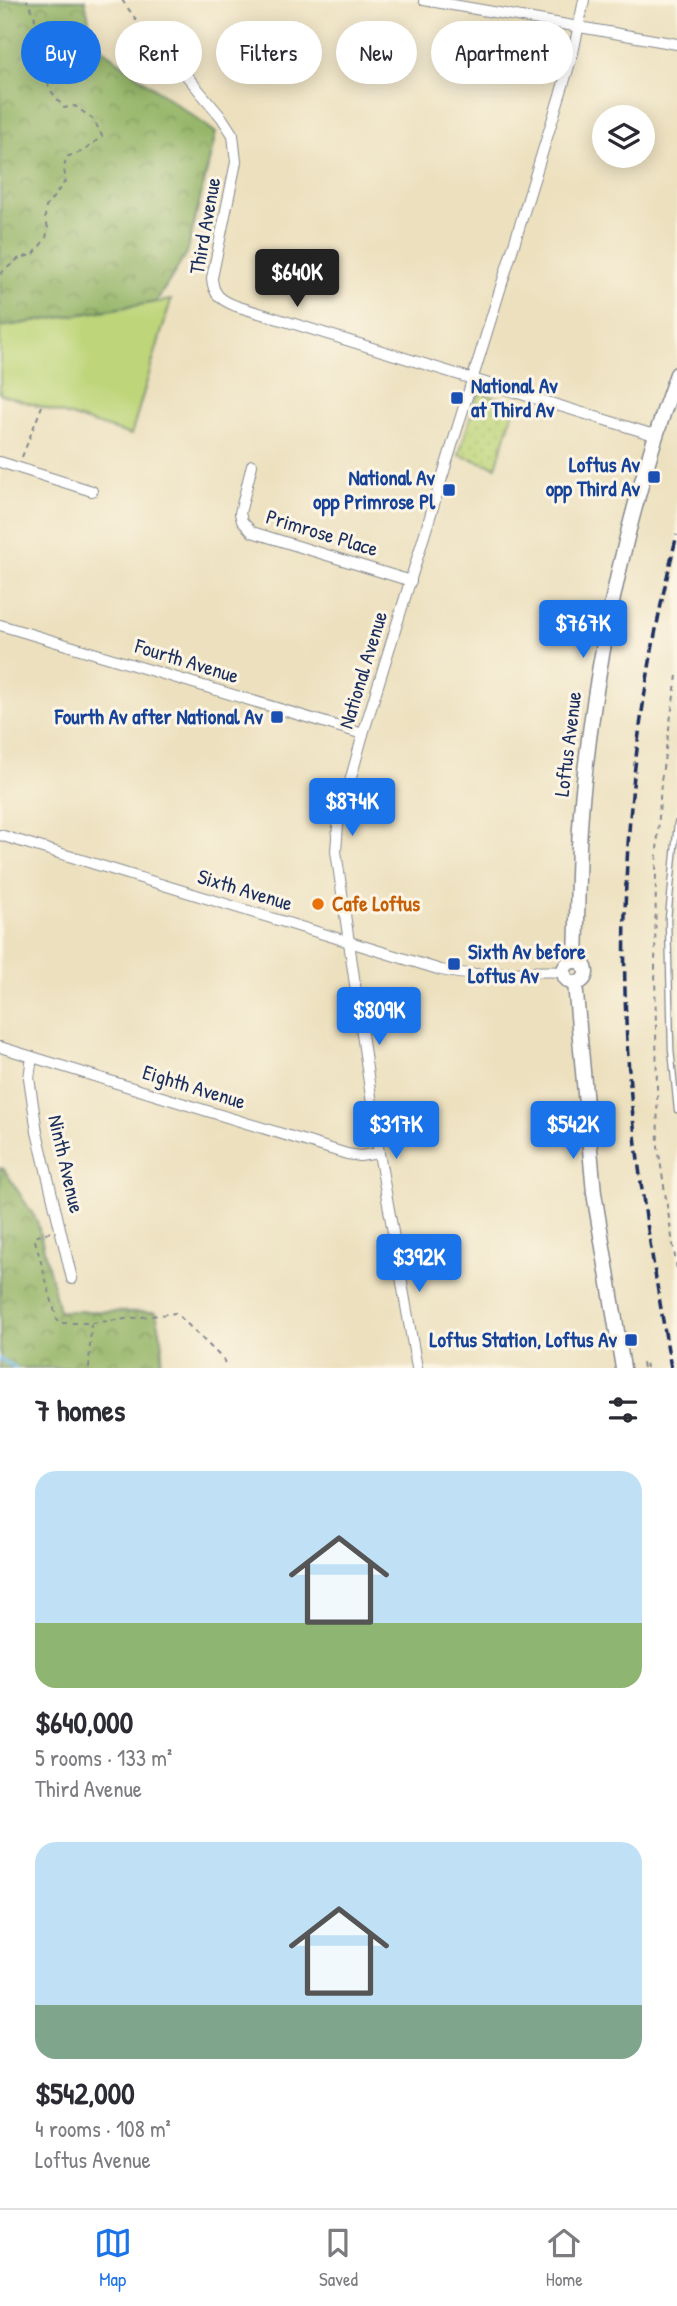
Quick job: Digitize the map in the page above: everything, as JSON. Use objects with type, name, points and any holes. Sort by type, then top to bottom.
[{"type":"street","points":[[424,0],[677,44]]},
{"type":"street","name":"National Avenue","points":[[417,1368],[379,1153],[348,942],[336,850],[338,825],[363,734],[573,52],[583,0]]},
{"type":"street","name":"Third Avenue","points":[[193,84],[233,135],[236,162],[212,278],[214,292],[218,297],[236,306],[654,435]]},
{"type":"street","name":"Loftus Avenue","points":[[576,961],[584,783],[595,691],[623,548],[654,435],[677,374]]},
{"type":"street","points":[[0,462],[92,491]]},
{"type":"street","name":"Primrose Place","points":[[252,465],[240,513],[242,521],[252,532],[411,581]]},
{"type":"street","name":"Fourth Avenue","points":[[0,625],[363,734]]},
{"type":"street","name":"Sixth Avenue","points":[[0,835],[441,971],[464,975],[564,972]]},
{"type":"street","points":[[576,961],[582,963],[586,972],[582,981],[575,983],[568,980],[564,972],[569,963],[576,961]]},
{"type":"street","points":[[575,983],[594,1193],[623,1368]]},
{"type":"street","name":"Eighth Avenue","points":[[0,1047],[347,1154],[360,1156],[379,1153]]},
{"type":"street","name":"Ninth Avenue","points":[[32,1057],[29,1078],[37,1132],[72,1279]]},
{"type":"lane","points":[[677,823],[668,919],[671,1049],[677,1110]]},
{"type":"lane","points":[[586,1121],[602,1120]]},
{"type":"path","points":[[0,274],[18,259],[34,254],[46,238],[46,207],[66,180],[66,157],[85,151],[102,136],[94,120],[75,106],[64,108],[51,91],[31,40],[35,18],[27,0]]},
{"type":"path","points":[[122,0],[137,21]]},
{"type":"path","points":[[18,468],[42,406]]},
{"type":"path","points":[[61,1228],[34,1237],[58,1323],[91,1323],[176,1314],[224,1360],[225,1368]]},
{"type":"path","points":[[89,1368],[91,1323]]},
{"type":"green space","points":[[0,0],[85,0],[89,21],[21,21],[21,84],[101,84],[101,47],[115,58],[115,84],[149,84],[216,133],[187,253],[156,302],[0,327]]},
{"type":"green space","points":[[171,300],[131,435],[0,394],[0,327]]},
{"type":"green space","points":[[480,393],[516,403],[496,467],[459,455]]},
{"type":"green space","points":[[0,1168],[4,1169],[37,1221],[59,1311],[156,1312],[163,1344],[160,1368],[0,1368]]},
{"type":"waterway","points":[[0,1359],[16,1368]]},
{"type":"railway","points":[[671,1368],[634,1130],[626,1025],[625,955],[630,814],[638,743],[648,673],[677,535]]},
{"type":"place","name":"National Av at Third Av","points":[[457,398]]},
{"type":"place","name":"Loftus Av opp Third Av","points":[[654,477]]},
{"type":"place","name":"National Av opp Primrose Pl","points":[[449,490]]},
{"type":"place","name":"Fourth Av after National Av","points":[[277,717]]},
{"type":"place","name":"Cafe Loftus","points":[[318,904]]},
{"type":"place","name":"Sixth Av before Loftus Av","points":[[454,964]]},
{"type":"place","name":"Loftus Station, Loftus Av","points":[[631,1340]]}]
